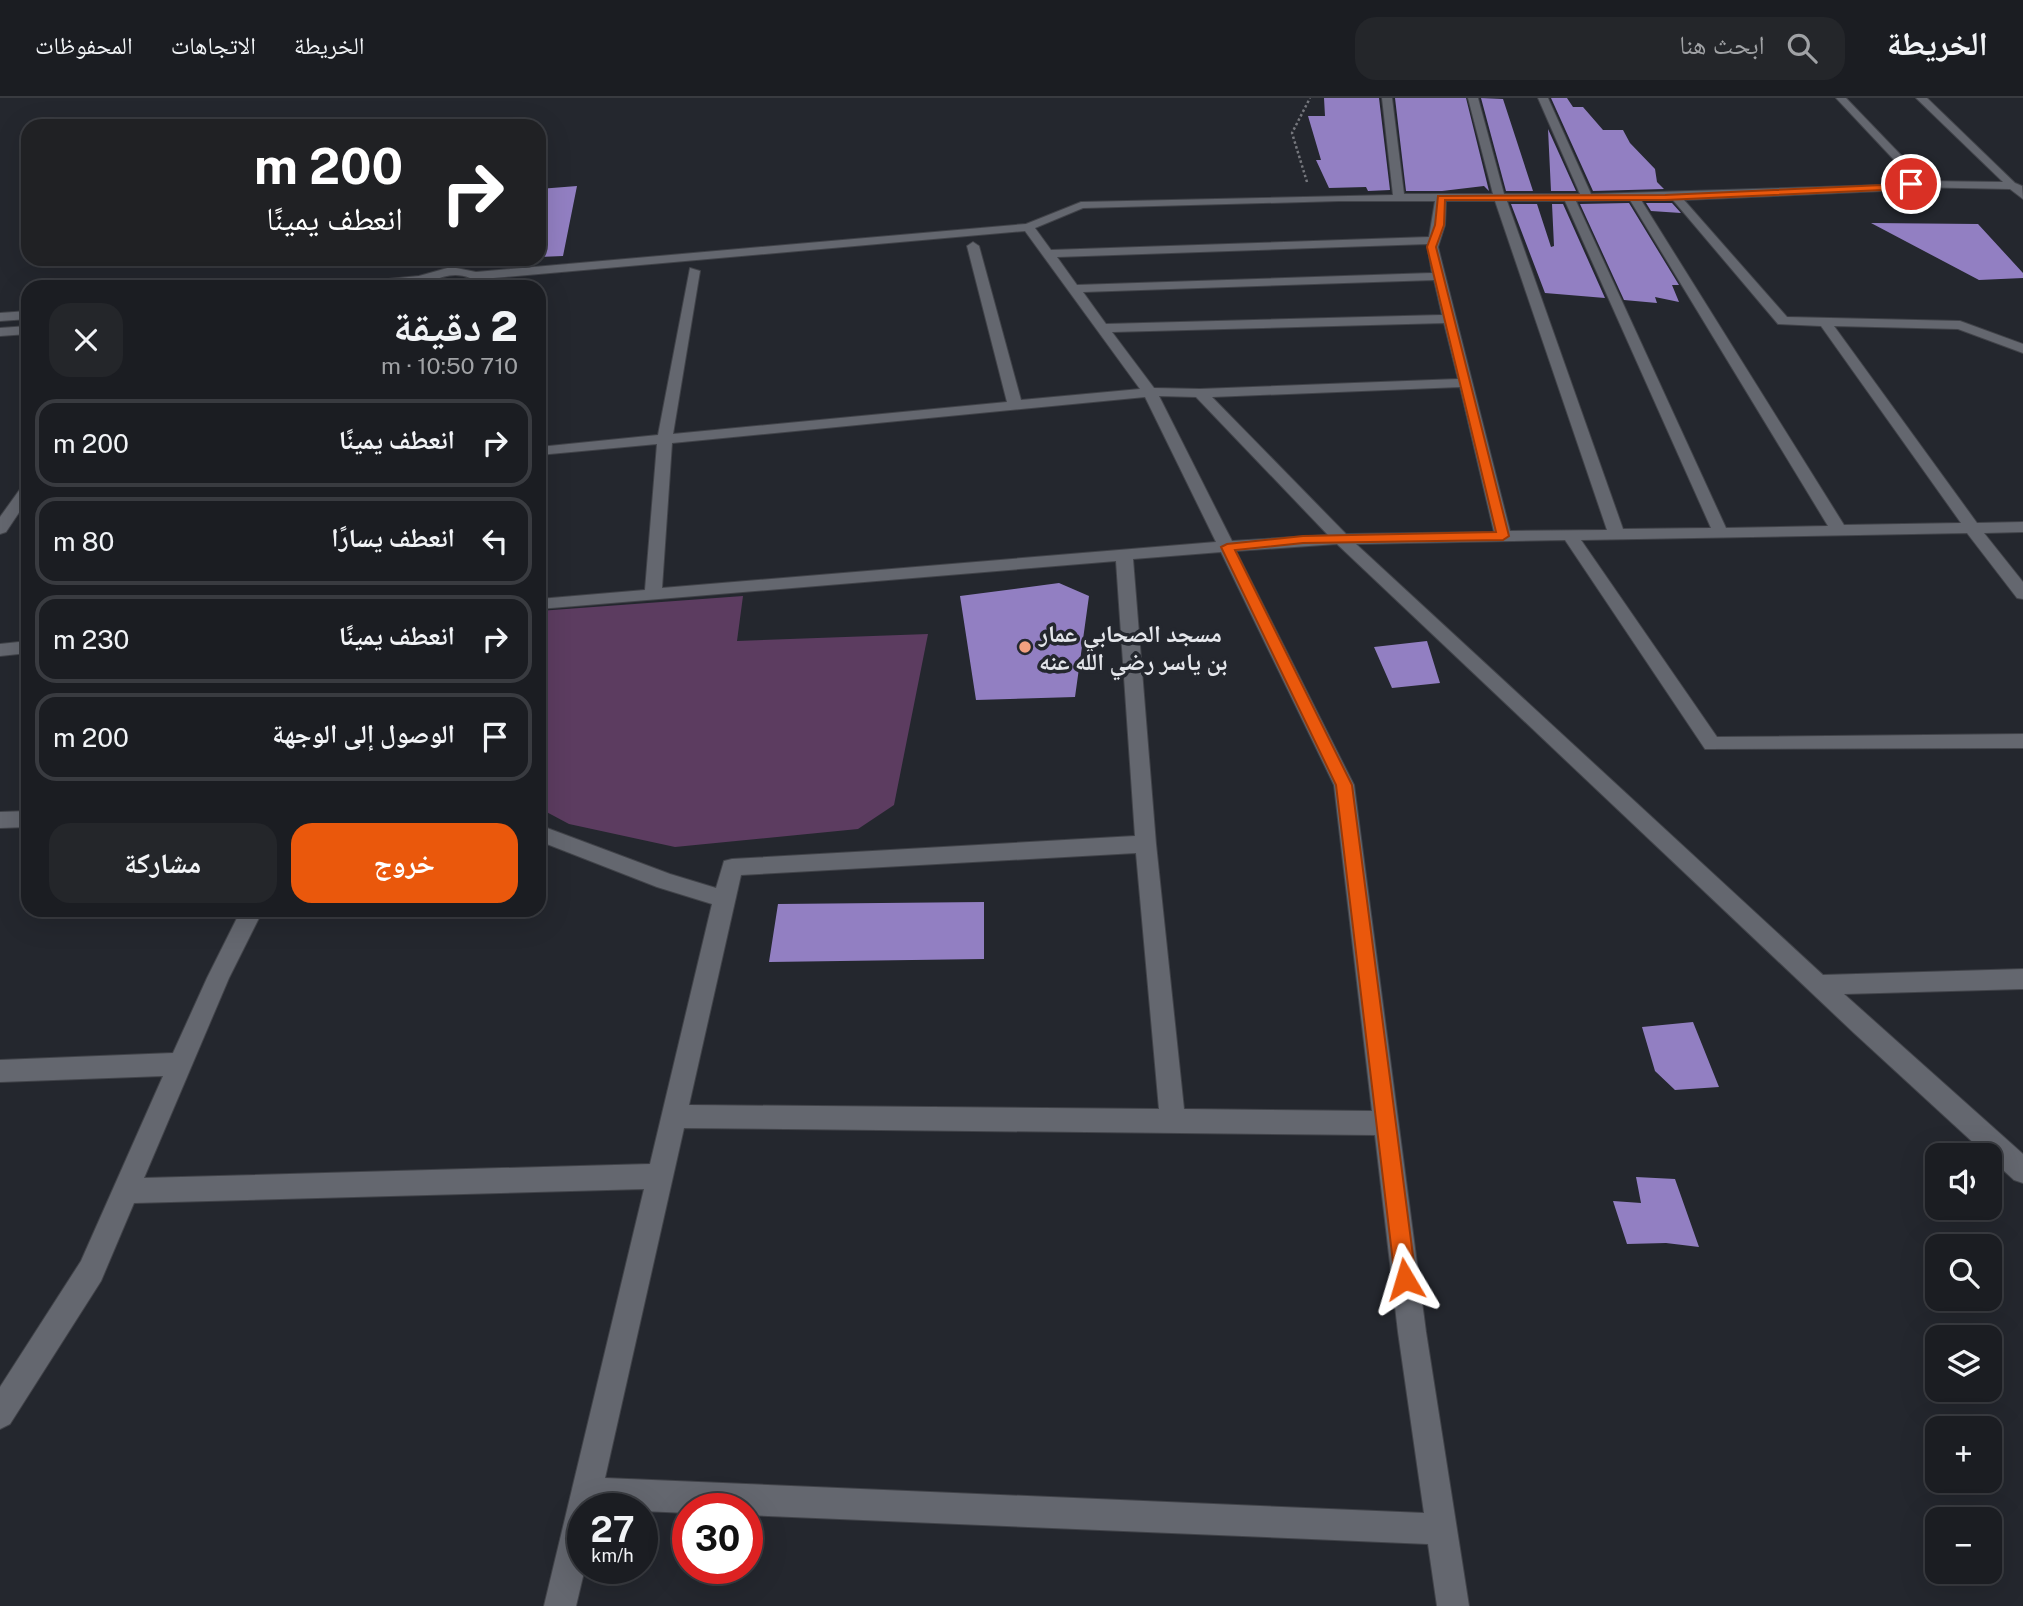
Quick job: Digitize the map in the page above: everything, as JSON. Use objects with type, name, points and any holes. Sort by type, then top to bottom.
[{"type":"street","points":[[1387,98],[1399,198]]},
{"type":"street","points":[[1473,98],[1500,198],[1617,534]]},
{"type":"street","points":[[1543,98],[1587,197]]},
{"type":"street","points":[[1841,98],[1918,179],[1911,184]]},
{"type":"street","points":[[1921,98],[2018,186],[2023,195]]},
{"type":"street","points":[[1034,241],[1081,205],[1312,199],[1676,197],[1883,188],[1911,184],[2018,186]]},
{"type":"street","points":[[1569,197],[1720,531]]},
{"type":"street","points":[[1633,197],[1839,530]]},
{"type":"street","points":[[1676,197],[1783,321],[1961,325],[2023,349]]},
{"type":"street","points":[[1441,198],[1439,225],[1432,247],[1503,536]]},
{"type":"street","points":[[502,280],[1034,241],[1434,240]]},
{"type":"street","points":[[1034,241],[1104,328],[1150,392],[1344,785],[1412,1332],[1453,1606]]},
{"type":"street","points":[[972,246],[1015,405]]},
{"type":"street","points":[[426,280],[450,271],[470,280]]},
{"type":"street","points":[[653,594],[665,439],[694,271]]},
{"type":"street","points":[[1074,289],[1439,275]]},
{"type":"street","points":[[0,317],[21,315]]},
{"type":"street","points":[[1104,328],[1450,319]]},
{"type":"street","points":[[1825,322],[1972,528],[2023,594]]},
{"type":"street","points":[[0,332],[21,330]]},
{"type":"street","points":[[546,450],[1150,392],[1200,393],[1465,383]]},
{"type":"street","points":[[1200,393],[1341,539],[1818,985],[2023,1171]]},
{"type":"street","points":[[0,500],[21,496]]},
{"type":"street","points":[[0,529],[21,502]]},
{"type":"street","points":[[546,603],[1303,540],[2023,527]]},
{"type":"street","points":[[1569,534],[1712,744],[2023,741]]},
{"type":"street","points":[[1124,553],[1146,844],[1173,1121]]},
{"type":"street","points":[[0,650],[21,648]]},
{"type":"street","points":[[0,820],[21,818]]},
{"type":"street","points":[[546,836],[664,881],[723,899]]},
{"type":"street","points":[[586,1493],[732,867],[945,853],[1146,844]]},
{"type":"street","points":[[0,1414],[91,1271],[218,978],[248,917]]},
{"type":"street","points":[[1818,985],[2023,979]]},
{"type":"street","points":[[0,1071],[181,1064]]},
{"type":"street","points":[[673,1116],[1386,1123]]},
{"type":"street","points":[[126,1191],[659,1176]]},
{"type":"street","points":[[658,1496],[1441,1529]]},
{"type":"street","points":[[560,1606],[567,1576]]},
{"type":"path","points":[[1310,98],[1292,133],[1312,199]]},
{"type":"shaded area","points":[[743,596],[737,641],[928,634],[894,805],[858,829],[675,847],[569,824],[546,812],[546,610]]},
{"type":"building","points":[[1324,98],[1379,98],[1390,190],[1368,191],[1366,187],[1329,188],[1316,160],[1321,160],[1308,116],[1325,116]]},
{"type":"building","points":[[1395,98],[1466,98],[1489,191],[1484,186],[1442,191],[1406,191]]},
{"type":"building","points":[[1481,98],[1503,99],[1533,191],[1506,191]]},
{"type":"building","points":[[1551,98],[1567,98],[1573,107],[1583,107],[1603,130],[1623,130],[1630,143],[1655,169],[1657,182],[1664,189],[1593,191]]},
{"type":"building","points":[[1548,129],[1576,191],[1551,191]]},
{"type":"building","points":[[577,186],[563,256],[546,257],[546,188]]},
{"type":"building","points":[[1629,203],[1679,285],[1672,285],[1679,302],[1655,297],[1657,303],[1624,300],[1580,204]]},
{"type":"building","points":[[1646,203],[1672,203],[1681,213],[1651,211]]},
{"type":"building","points":[[1511,204],[1537,204],[1551,247],[1554,246],[1552,204],[1563,204],[1605,298],[1545,293]]},
{"type":"building","points":[[1871,223],[1978,224],[2023,273],[2023,278],[1979,280]]},
{"type":"building","name":"مسجد الصحابي عمار بن ياسر رضي الله عنه","points":[[1059,583],[1089,596],[1075,697],[976,700],[960,596]]},
{"type":"building","points":[[1427,641],[1440,683],[1392,688],[1374,647]]},
{"type":"building","points":[[984,902],[984,959],[769,962],[778,904]]},
{"type":"building","points":[[1693,1022],[1719,1087],[1675,1090],[1655,1071],[1642,1027]]},
{"type":"building","points":[[1636,1177],[1675,1179],[1699,1247],[1666,1243],[1627,1244],[1613,1201],[1641,1203]]},
{"type":"place","name":"مسجد الصحابي عمار بن ياسر رضي الله عنه","points":[[1025,647]]},
{"type":"route","points":[[1405,1279],[1344,785],[1227,547],[1303,540],[1503,536],[1432,247],[1439,225],[1441,198],[1665,197],[1883,188],[1911,184]]}]
